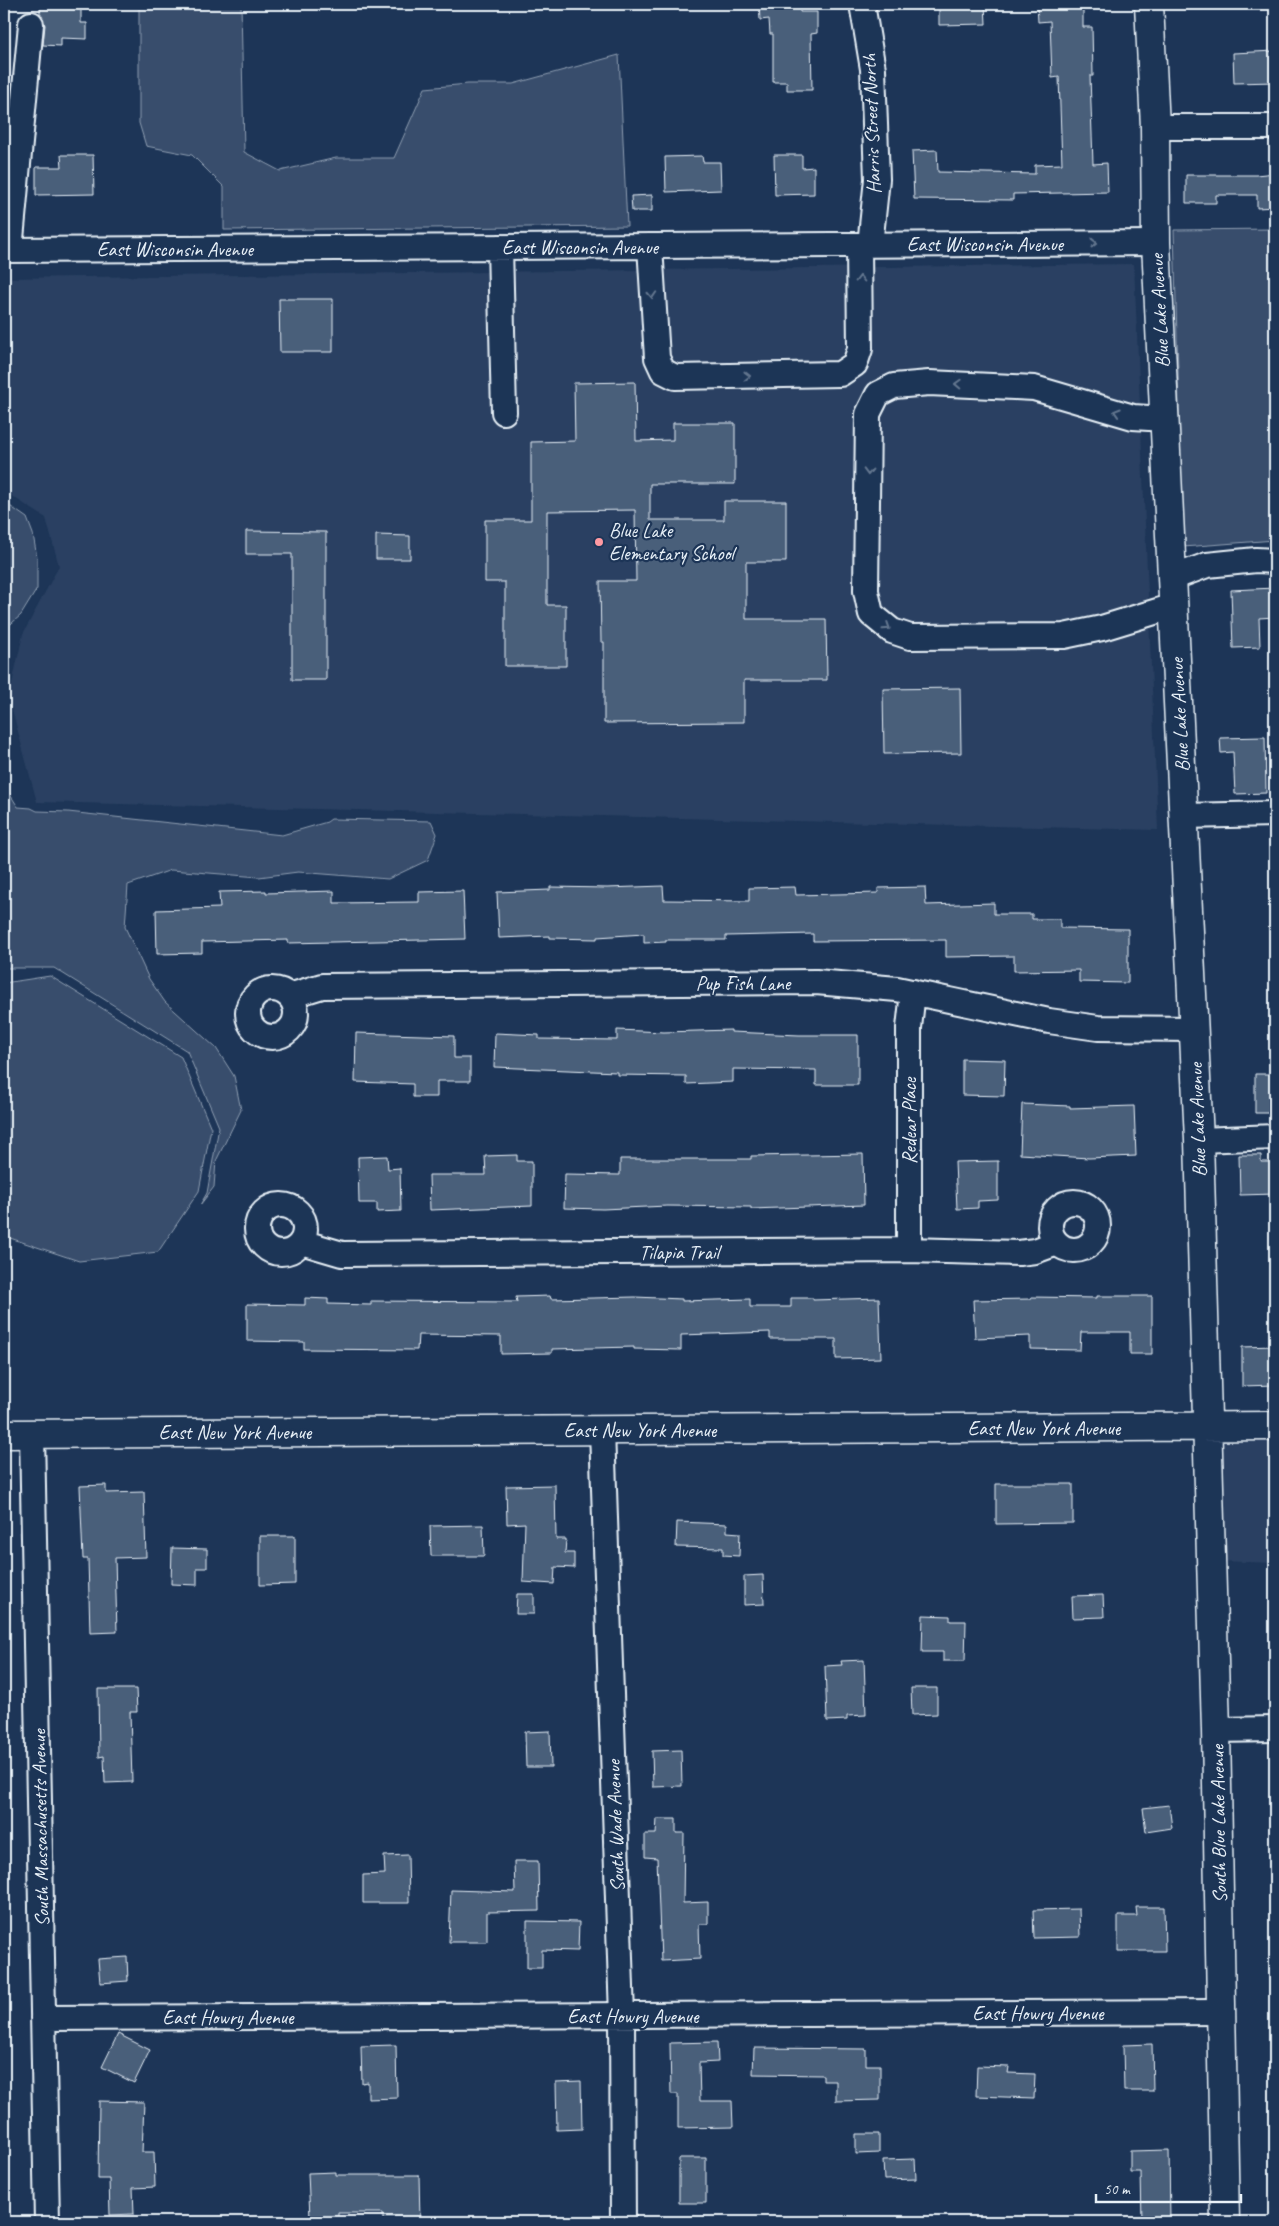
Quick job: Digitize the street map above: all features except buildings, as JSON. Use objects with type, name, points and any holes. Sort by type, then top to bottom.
[{"type":"main road","name":"Blue Lake Avenue","points":[[1149,4],[1155,127],[1156,243],[1199,1140],[1206,1426]]},
{"type":"main road","name":"South Blue Lake Avenue","points":[[1206,1426],[1216,1730],[1226,2222]]},
{"type":"main road","name":"East New York Avenue","points":[[4,1434],[1275,1426]]},
{"type":"street","name":"Harris Street North","points":[[650,246],[657,358],[663,371],[675,377],[840,374],[855,364],[860,349],[865,245],[877,179],[873,69],[862,4]]},
{"type":"street","points":[[7,250],[31,24]]},
{"type":"street","points":[[1155,127],[1275,127]]},
{"type":"street","name":"East Wisconsin Avenue","points":[[7,250],[1156,243]]},
{"type":"street","points":[[500,247],[504,412]]},
{"type":"street","points":[[1165,419],[1133,417],[1034,388],[929,383],[894,386],[878,394],[868,414],[866,592],[871,614],[892,631],[910,637],[1064,636],[1102,628],[1174,606]]},
{"type":"street","points":[[1172,578],[1207,565],[1275,560]]},
{"type":"street","points":[[1183,816],[1275,814]]},
{"type":"street","name":"Pup Fish Lane","points":[[289,996],[322,986],[816,982],[897,989],[1049,1022],[1098,1028],[1194,1029]]},
{"type":"street","name":"Redear Place","points":[[909,1250],[909,1028],[914,992]]},
{"type":"street","points":[[1199,1140],[1275,1136]]},
{"type":"street","name":"Tilapia Trail","points":[[301,1242],[342,1254],[909,1250],[1019,1253],[1035,1251],[1057,1243]]},
{"type":"street","name":"South Wade Avenue","points":[[602,1430],[622,2016],[623,2222]]},
{"type":"street","name":"South Massachusetts Avenue","points":[[32,1433],[47,2222]]},
{"type":"street","points":[[1216,1730],[1275,1729]]},
{"type":"street","name":"East Howry Avenue","points":[[43,2018],[1222,2012]]},
{"type":"shaded area","points":[[139,4],[241,4],[244,152],[280,171],[336,158],[394,158],[425,88],[468,84],[513,84],[619,55],[627,226],[224,230],[224,187],[192,155],[146,146],[139,123]]},
{"type":"shaded area","points":[[1275,229],[1275,540],[1183,547],[1174,230]]},
{"type":"shaded area","name":"Blue Lake Elementary School","points":[[1134,264],[1158,830],[37,802],[9,698],[23,634],[59,566],[46,518],[4,491],[4,278]]},
{"type":"shaded area","points":[[4,502],[27,518],[33,534],[37,558],[37,589],[21,615],[4,630]]},
{"type":"shaded area","points":[[4,785],[18,807],[31,808],[37,811],[68,812],[282,835],[327,822],[331,819],[431,821],[437,834],[428,860],[388,879],[298,872],[259,877],[171,870],[128,885],[125,927],[149,979],[165,1002],[216,1048],[234,1076],[241,1110],[216,1161],[214,1187],[200,1205],[207,1193],[219,1127],[187,1051],[54,968],[4,968]]},
{"type":"shaded area","points":[[50,976],[181,1057],[211,1128],[199,1191],[158,1252],[79,1261],[4,1236],[4,983]]},
{"type":"shaded area","points":[[1275,1437],[1275,1563],[1220,1561],[1216,1438]]},
{"type":"place","name":"Blue Lake Elementary School","points":[[599,542]]}]
